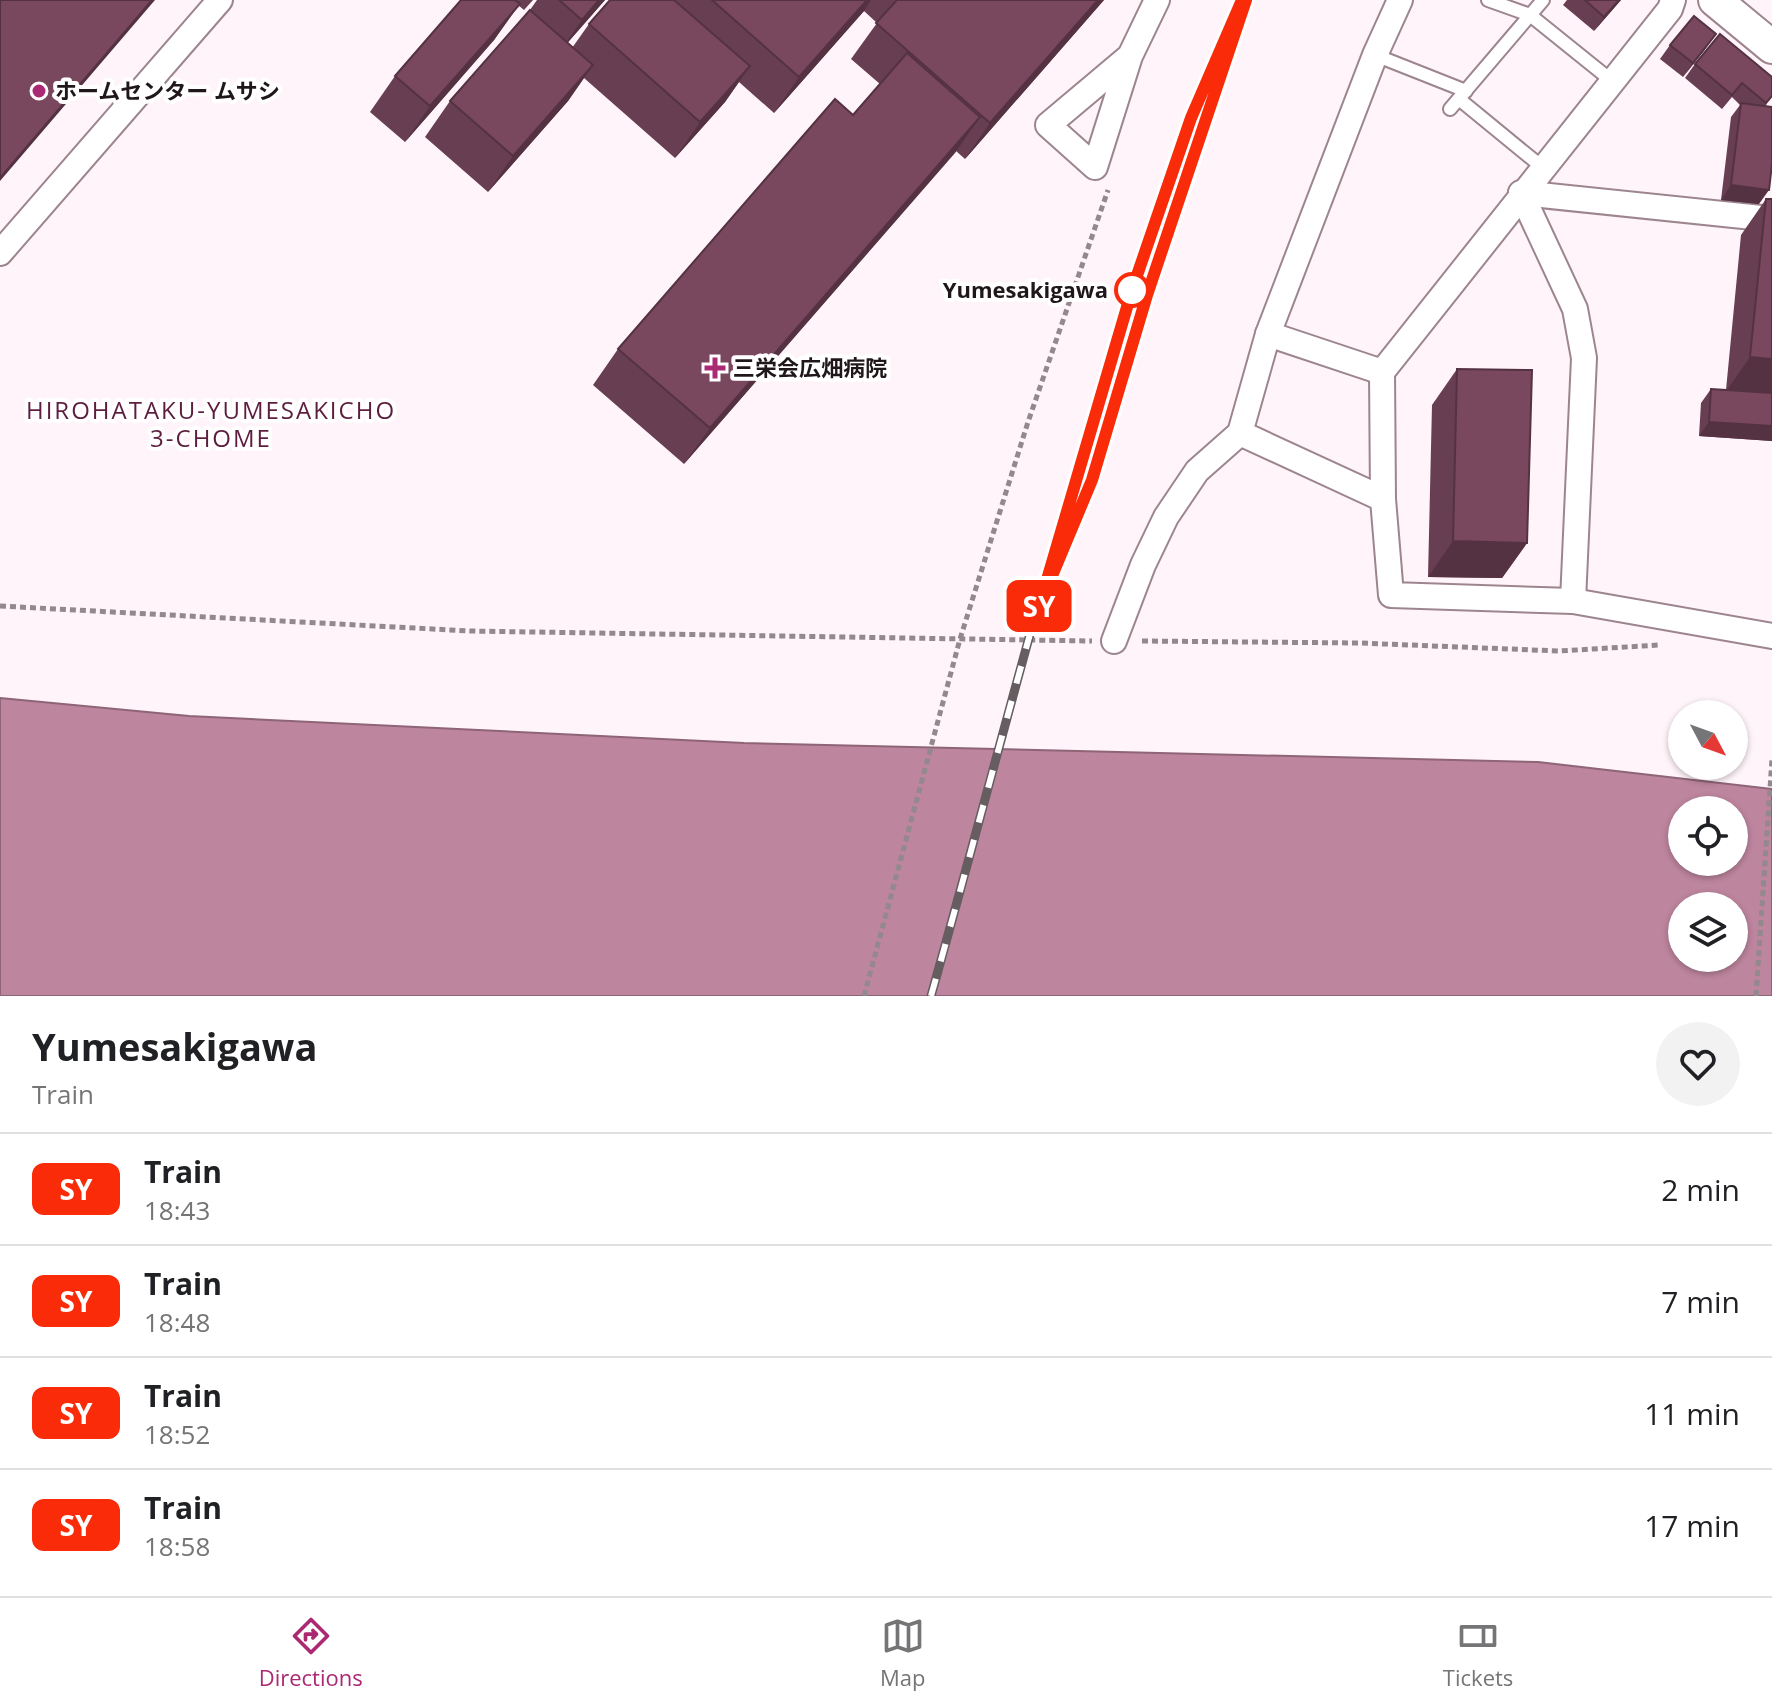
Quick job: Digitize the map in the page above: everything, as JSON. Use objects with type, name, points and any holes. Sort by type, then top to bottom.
[{"type":"main road","points":[[1715,0],[1772,47]]},
{"type":"street","points":[[0,253],[220,0]]},
{"type":"street","points":[[1130,56],[1048,125],[1095,167],[1130,56],[1157,0]]},
{"type":"street","points":[[1114,641],[1143,565],[1166,517],[1197,471],[1240,433],[1268,334],[1375,55],[1400,0]]},
{"type":"street","points":[[1673,0],[1670,9],[1382,372],[1383,499],[1391,595],[1573,601],[1772,636]]},
{"type":"street","points":[[1521,193],[1772,219]]},
{"type":"street","points":[[1521,193],[1575,309],[1584,358],[1573,601]]},
{"type":"street","points":[[1268,334],[1382,372]]},
{"type":"street","points":[[1240,433],[1383,499]]},
{"type":"lane","points":[[1488,0],[1530,15],[1612,81]]},
{"type":"lane","points":[[1458,100],[1543,0]]},
{"type":"lane","points":[[1375,55],[1458,100],[1542,167]]},
{"type":"path","points":[[864,996],[960,639],[1028,422],[1113,176],[1095,167]]},
{"type":"path","points":[[0,606],[470,631],[1360,643],[1559,651]]},
{"type":"path","points":[[1756,996],[1772,759]]},
{"type":"shaded area","points":[[0,698],[189,716],[744,743],[1538,762],[1668,777],[1668,780],[1772,789],[1772,996],[0,996]]},
{"type":"building","name":"ホームセンター ムサシ","points":[[0,0],[152,0],[0,178]]},
{"type":"building","points":[[461,0],[515,0],[520,4],[430,106],[395,76]]},
{"type":"building","points":[[559,0],[599,0],[582,20]]},
{"type":"building","points":[[610,0],[674,0],[750,66],[700,122],[589,24]]},
{"type":"building","points":[[712,0],[867,0],[799,77]]},
{"type":"building","points":[[897,0],[1098,0],[990,123],[876,23]]},
{"type":"building","points":[[1585,0],[1619,0],[1604,17]]},
{"type":"building","points":[[530,10],[593,65],[513,156],[450,101]]},
{"type":"building","points":[[1694,16],[1716,34],[1693,63],[1670,45]]},
{"type":"building","points":[[1720,34],[1772,77],[1772,96],[1766,103],[1742,83],[1732,95],[1695,64]]},
{"type":"building","points":[[907,53],[980,117],[710,428],[618,349],[835,99],[853,115]]},
{"type":"building","points":[[1741,103],[1772,107],[1769,190],[1731,185]]},
{"type":"building","points":[[1766,199],[1772,199],[1772,359],[1750,357]]},
{"type":"building","points":[[1457,369],[1532,370],[1527,543],[1453,541]]},
{"type":"building","points":[[1711,389],[1772,393],[1772,426],[1709,422]]},
{"type":"railway","points":[[931,996],[1034,618],[1108,368],[1148,244],[1242,0]]},
{"type":"railway","points":[[1071,529],[1092,480],[1147,295],[1226,63]]},
{"type":"train","name":"SY","points":[[1242,0],[1191,118],[1132,290],[1039,607],[1092,480],[1147,295],[1246,0]]},
{"type":"place","name":"ホームセンター ムサシ","points":[[39,91]]},
{"type":"place","name":"Yumesakigawa","points":[[1132,290]]},
{"type":"place","name":"三栄会広畑病院","points":[[715,368]]},
{"type":"district","name":"HIROHATAKU-YUMESAKICHO 3-CHOME","points":[[211,425]]}]
